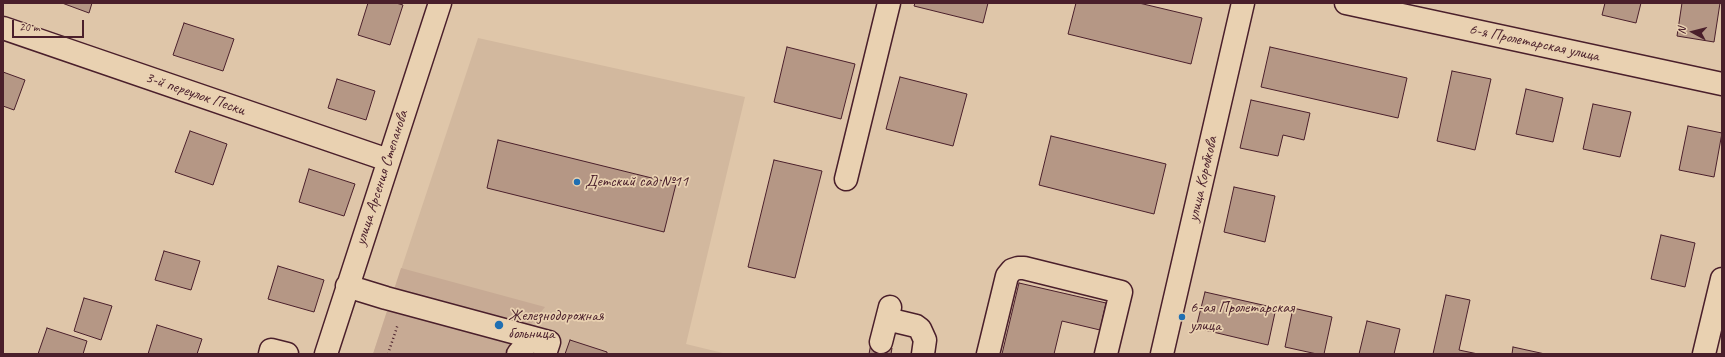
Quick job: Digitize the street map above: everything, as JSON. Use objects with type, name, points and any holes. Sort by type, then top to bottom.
[{"type":"street","name":"улица Арсения Степанова","points":[[326,354],[440,3]]},
{"type":"street","points":[[846,179],[888,3]]},
{"type":"street","name":"улица Коробкова","points":[[1162,354],[1244,3]]},
{"type":"street","name":"6-я Пролетарская улица","points":[[1346,3],[1722,84]]},
{"type":"street","name":"3-й переулок Пески","points":[[3,28],[388,160]]},
{"type":"street","points":[[988,354],[1007,276],[1012,270],[1018,268],[1024,268],[1121,292],[1107,354]]},
{"type":"street","points":[[1704,354],[1722,279]]},
{"type":"street","points":[[348,286],[538,346]]},
{"type":"street","points":[[881,342],[888,313],[916,326],[920,330],[925,340],[924,354]]},
{"type":"street","points":[[518,354],[538,346]]},
{"type":"street","points":[[270,354],[271,350],[287,354]]},
{"type":"path","points":[[388,354],[405,304]]},
{"type":"shaded area","name":"Детский сад №11","points":[[478,38],[745,97],[686,344],[727,354],[373,354]]},
{"type":"shaded area","name":"Железнодорожная больница","points":[[401,268],[545,307],[506,354],[373,354]]},
{"type":"building","points":[[62,3],[92,3],[89,13]]},
{"type":"building","points":[[368,3],[396,3],[403,5],[390,45],[358,35]]},
{"type":"building","points":[[915,3],[988,3],[983,23],[914,6]]},
{"type":"building","points":[[1076,3],[1139,3],[1202,18],[1191,64],[1068,34]]},
{"type":"building","points":[[1605,3],[1641,3],[1636,23],[1602,15]]},
{"type":"building","points":[[1682,3],[1720,3],[1714,42],[1677,36]]},
{"type":"building","points":[[184,23],[234,39],[223,71],[173,55]]},
{"type":"building","points":[[787,47],[855,64],[841,119],[774,102]]},
{"type":"building","points":[[1270,47],[1407,78],[1398,118],[1261,87]]},
{"type":"building","points":[[1452,71],[1491,79],[1475,150],[1437,141]]},
{"type":"building","points":[[3,72],[25,80],[14,110],[3,106]]},
{"type":"building","points":[[900,77],[967,94],[953,146],[886,129]]},
{"type":"building","points":[[337,79],[375,91],[366,120],[328,108]]},
{"type":"building","points":[[1526,89],[1563,98],[1553,142],[1516,134]]},
{"type":"building","points":[[1251,100],[1310,113],[1304,140],[1283,135],[1278,156],[1240,148]]},
{"type":"building","points":[[1593,104],[1631,112],[1620,157],[1583,149]]},
{"type":"building","points":[[1688,126],[1722,133],[1714,177],[1679,170]]},
{"type":"building","points":[[190,131],[227,144],[213,185],[175,172]]},
{"type":"building","points":[[1051,136],[1166,164],[1154,214],[1039,185]]},
{"type":"building","points":[[498,140],[676,184],[664,232],[487,188]]},
{"type":"building","points":[[774,160],[822,171],[795,278],[748,267]]},
{"type":"building","points":[[309,169],[355,184],[344,216],[299,202]]},
{"type":"building","points":[[1234,187],[1275,196],[1265,242],[1224,232]]},
{"type":"building","points":[[1661,235],[1695,243],[1685,287],[1651,279]]},
{"type":"building","points":[[164,251],[200,261],[191,290],[155,280]]},
{"type":"building","points":[[278,266],[324,280],[314,312],[268,299]]},
{"type":"building","points":[[1019,283],[1106,303],[1100,330],[1062,321],[1054,354],[1002,354]]},
{"type":"building","points":[[1205,292],[1276,308],[1268,345],[1196,328]]},
{"type":"building","points":[[1446,295],[1470,300],[1459,350],[1478,354],[1433,354]]},
{"type":"building","points":[[84,298],[112,306],[101,340],[74,331]]},
{"type":"building","points":[[1293,308],[1332,317],[1324,354],[1317,354],[1285,347]]},
{"type":"building","points":[[1367,321],[1400,329],[1394,354],[1359,354]]},
{"type":"building","points":[[157,325],[202,339],[197,354],[148,354]]},
{"type":"building","points":[[47,328],[87,341],[83,354],[38,354]]},
{"type":"building","points":[[570,340],[607,352],[607,354],[565,354]]},
{"type":"building","points":[[871,343],[892,348],[891,354],[869,354]]},
{"type":"building","points":[[1513,347],[1545,354],[1512,354]]},
{"type":"place","name":"Детский сад №11","points":[[577,182]]},
{"type":"place","name":"6-ая Пролетарская улица","points":[[1182,317]]},
{"type":"place","name":"Железнодорожная больница","points":[[499,325]]}]
